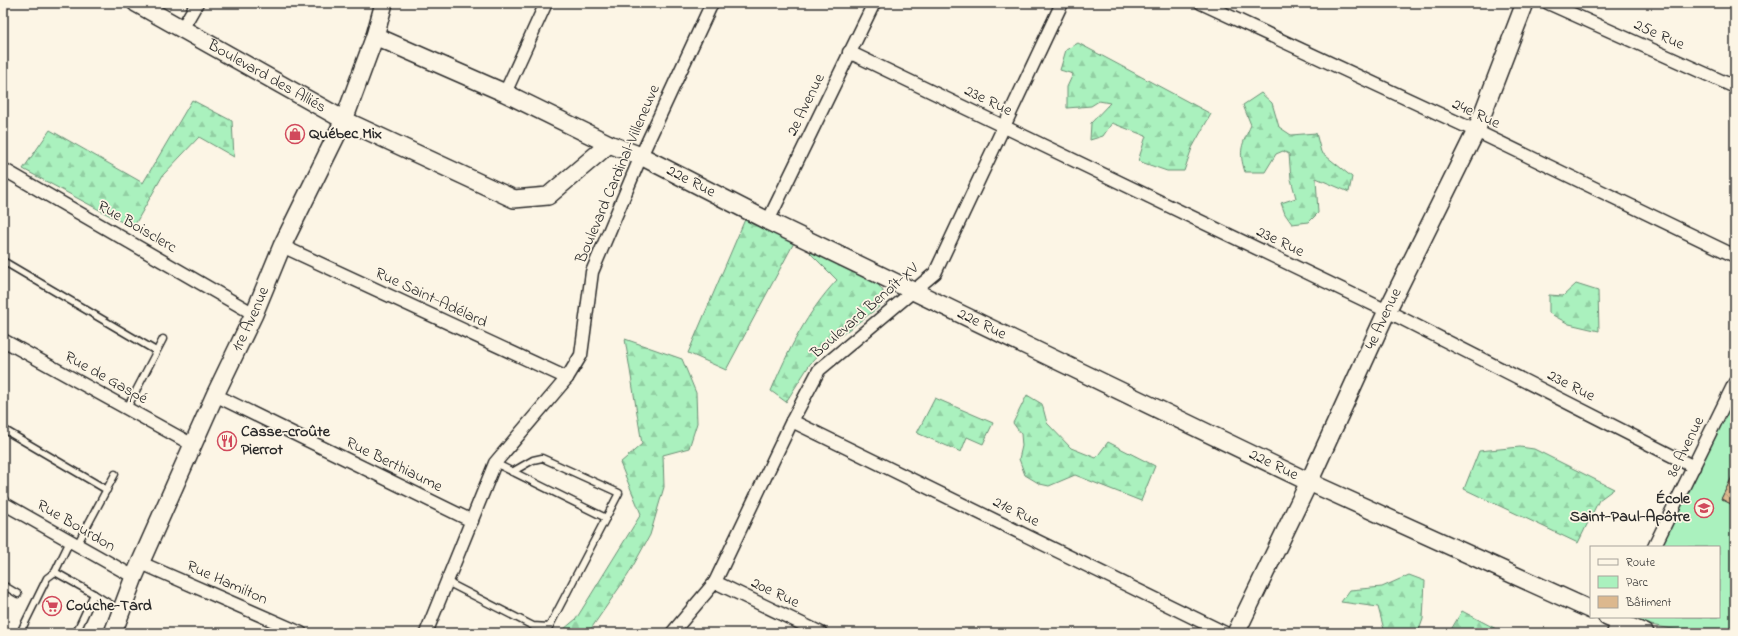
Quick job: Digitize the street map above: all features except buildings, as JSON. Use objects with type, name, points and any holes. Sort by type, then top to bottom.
[{"type":"street","name":"Boulevard des Alliés","points":[[136,3],[344,120],[514,199],[548,196],[609,144]]},
{"type":"street","points":[[182,29],[197,3]]},
{"type":"street","name":"1re Avenue","points":[[113,633],[137,570],[215,395],[254,314],[282,246],[344,120],[375,36],[384,3]]},
{"type":"street","points":[[505,93],[546,3]]},
{"type":"street","name":"Boulevard Cardinal-Villeneuve","points":[[426,633],[495,463],[567,378],[581,355],[592,272],[641,156],[712,3]]},
{"type":"street","name":"2e Avenue","points":[[768,221],[874,3]]},
{"type":"street","name":"Boulevard Benoît-XV","points":[[672,633],[714,582],[792,421],[819,370],[934,273],[1062,3]]},
{"type":"street","name":"24e Rue","points":[[1201,3],[1476,131],[1735,256]]},
{"type":"street","name":"4e Avenue","points":[[1236,633],[1309,482],[1387,311],[1476,131],[1525,3]]},
{"type":"street","name":"25e Rue","points":[[1548,3],[1735,87]]},
{"type":"street","name":"22e Rue","points":[[375,36],[505,93],[609,144],[641,156],[768,221],[1309,482],[1590,610]]},
{"type":"street","name":"23e Rue","points":[[849,52],[1387,311],[1694,467]]},
{"type":"street","name":"Rue Boisclerc","points":[[3,169],[254,314]]},
{"type":"street","name":"Rue Saint-Adélard","points":[[282,246],[567,378]]},
{"type":"street","name":"Rue de Gaspé","points":[[3,340],[193,445]]},
{"type":"street","name":"8e Avenue","points":[[1654,546],[1735,382]]},
{"type":"street","name":"Rue Berthiaume","points":[[215,395],[472,521]]},
{"type":"street","name":"21e Rue","points":[[792,421],[1225,633]]},
{"type":"street","name":"Rue Bourdon","points":[[3,503],[74,543],[137,570]]},
{"type":"street","name":"Rue Hamilton","points":[[137,570],[301,633]]},
{"type":"street","name":"20e Rue","points":[[714,582],[821,633]]},
{"type":"street","points":[[1615,622],[1645,633]]},
{"type":"lane","points":[[3,260],[156,351]]},
{"type":"lane","points":[[127,408],[163,339]]},
{"type":"lane","points":[[3,429],[107,490]]},
{"type":"lane","points":[[447,582],[533,626],[549,627],[619,493],[542,458],[534,460],[512,472]]},
{"type":"lane","points":[[495,463],[606,518]]},
{"type":"lane","points":[[20,633],[47,578],[55,572],[74,543],[107,490],[115,474]]},
{"type":"lane","points":[[55,572],[121,611]]},
{"type":"lane","points":[[3,585],[18,594]]},
{"type":"lane","points":[[76,633],[94,594]]},
{"type":"green space","points":[[1078,43],[1211,114],[1192,148],[1184,171],[1167,171],[1138,161],[1146,136],[1112,123],[1103,136],[1090,140],[1091,123],[1110,103],[1099,101],[1091,106],[1067,108],[1067,87],[1073,74],[1060,70],[1066,50]]},
{"type":"green space","points":[[1261,93],[1272,103],[1279,127],[1291,135],[1316,133],[1321,152],[1352,177],[1349,192],[1316,178],[1318,213],[1309,222],[1292,224],[1285,214],[1281,203],[1296,198],[1291,179],[1289,154],[1283,151],[1276,154],[1265,172],[1245,172],[1241,153],[1245,138],[1251,125],[1243,105]]},
{"type":"green space","points":[[192,100],[232,121],[234,157],[199,137],[163,175],[133,228],[23,169],[50,130],[143,183]]},
{"type":"green space","points":[[746,217],[796,239],[726,370],[688,353]]},
{"type":"green space","points":[[818,246],[873,278],[883,291],[879,307],[828,345],[810,364],[786,402],[771,391],[799,332],[816,305],[837,280],[810,253]]},
{"type":"green space","points":[[1576,284],[1598,291],[1599,331],[1569,324],[1549,313],[1549,295],[1563,296]]},
{"type":"green space","points":[[625,339],[682,359],[696,393],[697,423],[689,448],[663,455],[664,487],[650,535],[628,575],[588,633],[554,633],[564,629],[576,619],[641,514],[620,463],[642,444]]},
{"type":"green space","name":"École Saint-Paul-Apôtre","points":[[1735,388],[1735,633],[1695,633],[1628,621],[1623,618],[1720,618],[1720,546],[1655,546]]},
{"type":"green space","points":[[1027,395],[1042,404],[1047,423],[1071,448],[1096,458],[1108,442],[1155,466],[1141,501],[1075,475],[1049,486],[1040,484],[1025,475],[1019,459],[1022,446],[1021,434],[1013,423]]},
{"type":"green space","points":[[935,398],[993,423],[983,444],[967,437],[961,452],[917,433]]},
{"type":"green space","points":[[1520,447],[1534,449],[1614,489],[1599,500],[1578,543],[1464,489],[1479,451]]},
{"type":"green space","points":[[1409,575],[1425,581],[1423,619],[1418,633],[1385,633],[1378,607],[1341,602],[1350,590],[1382,587]]},
{"type":"green space","points":[[1462,611],[1498,630],[1497,633],[1449,633]]},
{"type":"place","name":"Québec Mix","points":[[295,134]]},
{"type":"place","name":"Casse-croûte Pierrot","points":[[227,441]]},
{"type":"place","name":"École Saint-Paul-Apôtre","points":[[1704,508]]},
{"type":"place","name":"Couche-Tard","points":[[52,606]]}]
